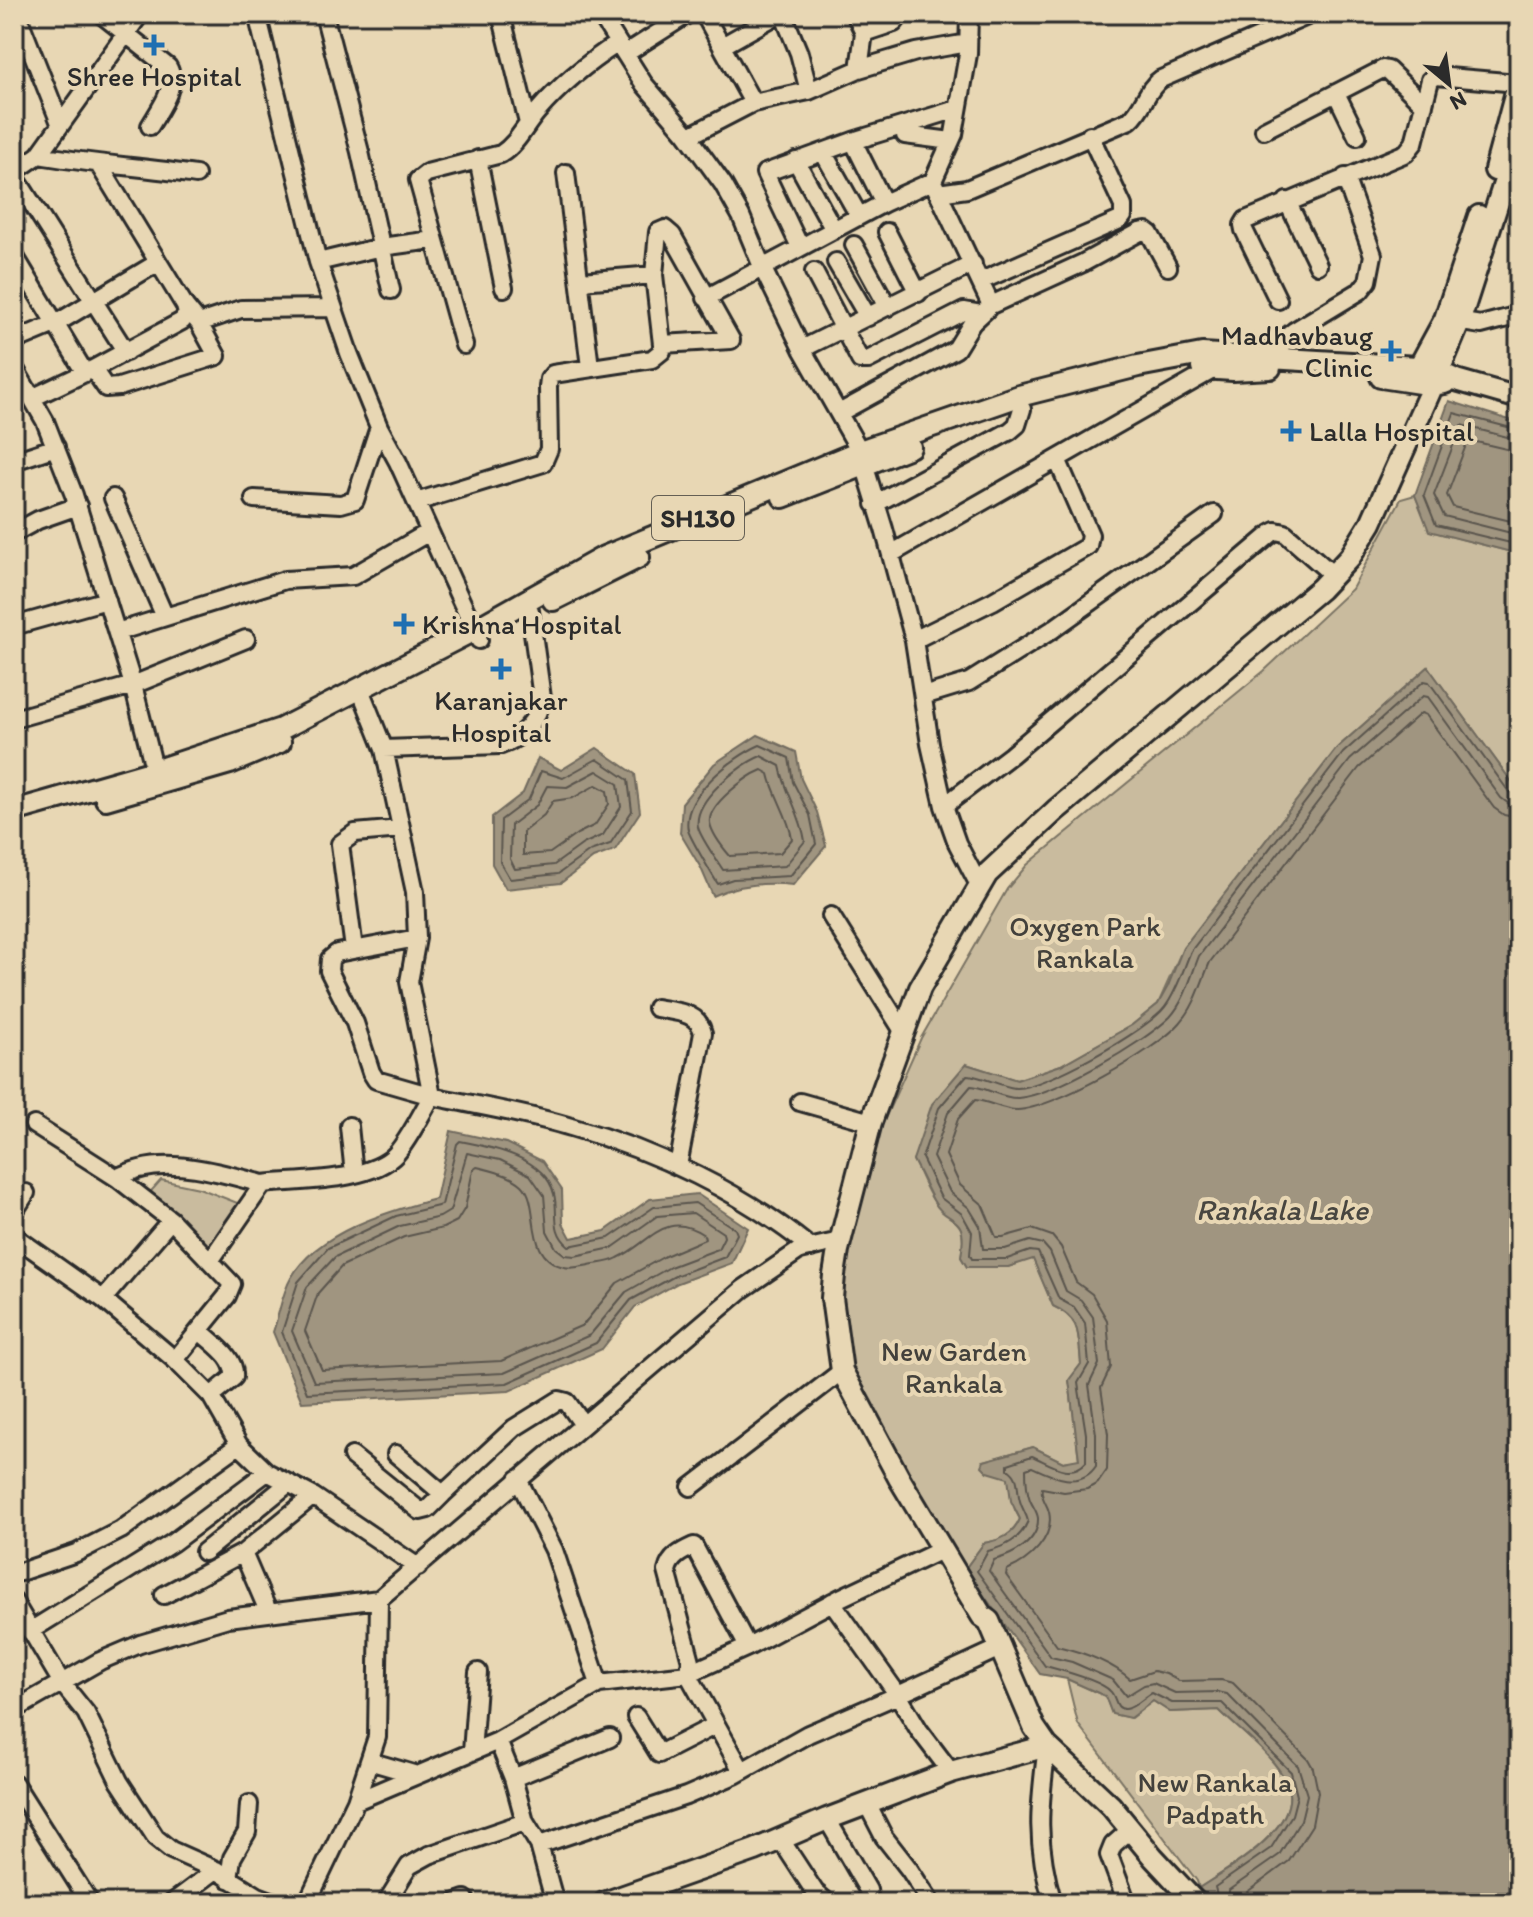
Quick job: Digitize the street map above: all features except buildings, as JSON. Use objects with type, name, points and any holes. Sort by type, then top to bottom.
[{"type":"main road","points":[[1416,420],[1414,374],[1452,321],[1512,181],[1519,82]]},
{"type":"main road","points":[[1188,1900],[1111,1806],[1047,1746],[1034,1727],[989,1621],[982,1616],[941,1550],[842,1371],[832,1298],[840,1241],[871,1122],[903,1031],[920,988],[979,885],[996,864],[1056,810],[1248,651],[1350,557],[1376,513],[1416,420],[1443,379],[1452,321],[1513,151]]},
{"type":"main road","name":"SH130","points":[[363,694],[390,688],[604,557],[1019,396],[1138,366],[1202,354],[1263,356],[1414,374]]},
{"type":"main road","points":[[477,635],[622,564],[862,458],[1126,380],[1177,371],[1280,367],[1414,374],[1519,398]]},
{"type":"main road","name":"SH130","points":[[14,811],[230,763],[307,731],[363,694],[477,635]]},
{"type":"main road","name":"SH130","points":[[14,823],[156,778]]},
{"type":"main road","points":[[604,1903],[781,1840],[827,1819],[951,1772],[1047,1746]]},
{"type":"street","points":[[17,14],[60,123]]},
{"type":"street","points":[[101,14],[168,67],[172,74],[172,84],[150,126]]},
{"type":"street","points":[[126,352],[14,174],[39,155],[140,14]]},
{"type":"street","points":[[257,14],[318,262],[333,308],[379,427],[477,635]]},
{"type":"street","points":[[324,14],[391,290]]},
{"type":"street","points":[[501,14],[528,123]]},
{"type":"street","points":[[600,14],[644,84],[689,136],[740,212],[763,269],[802,349],[862,458],[914,640],[930,744],[944,806],[960,851],[979,885]]},
{"type":"street","points":[[464,345],[418,180],[427,173],[501,154],[509,149],[528,123],[575,72],[688,14]]},
{"type":"street","points":[[704,14],[753,103]]},
{"type":"street","points":[[722,46],[781,14],[799,53],[809,91]]},
{"type":"street","points":[[855,14],[864,33],[859,69]]},
{"type":"street","points":[[864,33],[894,23],[901,14]]},
{"type":"street","points":[[969,14],[968,43],[951,141],[936,187],[981,281],[986,310]]},
{"type":"street","points":[[706,298],[884,203],[936,187],[967,189],[1130,120],[1137,114],[1154,84],[1161,79],[1312,14]]},
{"type":"street","points":[[689,136],[753,103],[809,91],[859,69],[916,52],[968,43]]},
{"type":"street","points":[[1264,130],[1383,69],[1388,70],[1424,105]]},
{"type":"street","points":[[1278,300],[1243,225],[1250,217],[1406,153],[1414,143],[1430,80],[1436,76],[1519,82]]},
{"type":"street","points":[[1336,93],[1357,136]]},
{"type":"street","points":[[800,247],[765,173],[808,160],[853,141],[957,109]]},
{"type":"street","points":[[905,135],[951,141]]},
{"type":"street","points":[[981,281],[1115,223],[1123,216],[1123,206],[1090,135]]},
{"type":"street","points":[[853,141],[884,203]]},
{"type":"street","points":[[39,155],[196,175]]},
{"type":"street","points":[[478,159],[504,288]]},
{"type":"street","points":[[808,160],[859,216]]},
{"type":"street","points":[[808,160],[834,230]]},
{"type":"street","points":[[14,255],[89,371],[112,389],[217,356],[99,165]]},
{"type":"street","points":[[566,173],[590,367]]},
{"type":"street","points":[[1263,356],[1294,331],[1360,291],[1368,281],[1373,262],[1372,248],[1345,177]]},
{"type":"street","points":[[1287,201],[1318,265]]},
{"type":"street","points":[[416,502],[543,463],[549,449],[549,379],[560,372],[652,359],[662,351],[654,275],[658,232],[669,230],[731,340],[662,344]]},
{"type":"street","points":[[887,232],[918,293]]},
{"type":"street","points":[[839,413],[956,349],[972,323],[986,310],[1140,232],[1150,234],[1168,267]]},
{"type":"street","points":[[318,262],[381,247],[433,240]]},
{"type":"street","points":[[854,245],[888,307]]},
{"type":"street","points":[[836,262],[868,317]]},
{"type":"street","points":[[14,341],[57,323],[157,263]]},
{"type":"street","points":[[802,349],[973,264]]},
{"type":"street","points":[[814,272],[858,357],[864,361],[964,311],[986,310]]},
{"type":"street","points":[[581,281],[654,275]]},
{"type":"street","points":[[32,398],[182,321],[187,314],[185,306]]},
{"type":"street","points":[[199,323],[241,309],[333,308]]},
{"type":"street","points":[[1452,321],[1481,325],[1519,315]]},
{"type":"street","points":[[14,367],[45,421],[78,506],[133,685],[156,778]]},
{"type":"street","points":[[891,554],[1217,368]]},
{"type":"street","points":[[875,504],[1010,431],[1021,418],[1022,409]]},
{"type":"street","points":[[254,499],[341,504],[355,500],[379,427]]},
{"type":"street","points":[[14,461],[56,447]]},
{"type":"street","points":[[914,640],[993,601],[1088,546],[1090,535],[1057,459]]},
{"type":"street","points":[[113,498],[165,617]]},
{"type":"street","points":[[14,533],[38,520],[78,506]]},
{"type":"street","points":[[923,696],[969,682],[1065,622],[1214,514]]},
{"type":"street","points":[[117,632],[285,580],[353,576],[429,532]]},
{"type":"street","points":[[944,806],[1011,755],[1272,533],[1285,533],[1333,575]]},
{"type":"street","points":[[14,626],[107,600]]},
{"type":"street","points":[[384,749],[501,745],[514,741],[534,720],[542,698],[530,611]]},
{"type":"street","points":[[14,719],[133,685],[246,639]]},
{"type":"street","points":[[117,1178],[135,1169],[188,1167],[263,1184],[354,1174],[375,1168],[397,1154],[432,1096],[409,982],[417,938],[415,892],[384,749],[363,694]]},
{"type":"street","points":[[354,949],[340,844],[355,833],[401,829]]},
{"type":"street","points":[[831,916],[903,1031]]},
{"type":"street","points":[[417,938],[337,953],[330,959],[329,971],[360,1035],[376,1080],[432,1096],[571,1127],[678,1166],[771,1218],[811,1248]]},
{"type":"street","points":[[656,1008],[694,1016],[701,1022],[703,1033],[678,1166]]},
{"type":"street","points":[[800,1102],[871,1122]]},
{"type":"street","points":[[34,1125],[117,1178],[171,1220],[232,1284],[227,1296],[175,1360]]},
{"type":"street","points":[[349,1126],[354,1174]]},
{"type":"street","points":[[210,1261],[263,1184]]},
{"type":"street","points":[[14,1212],[26,1193]]},
{"type":"street","points":[[103,1299],[171,1220]]},
{"type":"street","points":[[14,1236],[103,1299],[175,1360],[211,1396],[239,1445],[267,1472],[313,1496],[418,1567]]},
{"type":"street","points":[[14,1710],[100,1661],[140,1644],[228,1618],[379,1599],[743,1289],[800,1250],[840,1241]]},
{"type":"street","points":[[200,1331],[235,1368],[234,1377],[211,1396]]},
{"type":"street","points":[[691,1487],[842,1371]]},
{"type":"street","points":[[352,1456],[420,1511],[428,1509],[514,1428],[559,1400],[567,1402],[582,1423]]},
{"type":"street","points":[[14,1574],[76,1553],[121,1530],[239,1445]]},
{"type":"street","points":[[396,1454],[443,1494]]},
{"type":"street","points":[[30,1631],[172,1543],[267,1472]]},
{"type":"street","points":[[518,1479],[554,1550],[599,1684]]},
{"type":"street","points":[[204,1552],[289,1483]]},
{"type":"street","points":[[164,1595],[243,1553],[313,1496]]},
{"type":"street","points":[[742,1771],[688,1674],[691,1661],[667,1571],[669,1563],[679,1553],[694,1546],[748,1647]]},
{"type":"street","points":[[356,1801],[498,1741],[599,1684],[688,1674],[941,1550]]},
{"type":"street","points":[[243,1553],[268,1611]]},
{"type":"street","points":[[307,1903],[356,1801],[377,1737],[379,1599]]},
{"type":"street","points":[[14,1602],[62,1683],[86,1713],[119,1781],[156,1838],[171,1850],[277,1903]]},
{"type":"street","points":[[832,1602],[951,1772]]},
{"type":"street","points":[[539,1845],[686,1796],[742,1771],[808,1734],[1002,1647]]},
{"type":"street","points":[[472,1752],[478,1672]]},
{"type":"street","points":[[636,1717],[659,1754],[716,1725]]},
{"type":"street","points":[[513,1778],[610,1738]]},
{"type":"street","points":[[498,1741],[513,1778],[525,1822],[539,1845],[555,1903]]},
{"type":"street","points":[[1047,1746],[1039,1843],[1053,1903]]},
{"type":"street","points":[[369,1761],[417,1775]]},
{"type":"street","points":[[14,1783],[90,1903]]},
{"type":"street","points":[[172,1903],[223,1875],[247,1832],[249,1804]]},
{"type":"street","points":[[867,1804],[884,1837],[931,1903]]},
{"type":"street","points":[[827,1819],[868,1890],[869,1896],[864,1903]]},
{"type":"street","points":[[386,1903],[409,1866],[429,1855],[525,1822]]},
{"type":"street","points":[[1127,1903],[1109,1855],[1113,1845],[1131,1829]]},
{"type":"street","points":[[781,1840],[815,1892],[828,1903]]},
{"type":"green space","name":"Oxygen Park Rankala","points":[[1415,495],[1430,531],[1519,554],[1519,792],[1428,667],[1337,748],[1183,948],[1158,1004],[1132,1025],[1061,1065],[1016,1080],[966,1064],[913,1160],[933,1200],[960,1227],[963,1234],[961,1257],[967,1267],[1008,1267],[1033,1258],[1053,1306],[1074,1322],[1081,1364],[1069,1380],[1079,1460],[1063,1462],[1033,1447],[984,1461],[1008,1478],[1020,1519],[1014,1530],[1005,1536],[984,1543],[965,1569],[957,1574],[842,1371],[832,1298],[878,1134],[921,1038],[1007,889],[1027,865],[1264,671],[1352,589],[1401,499]]},
{"type":"green space","points":[[161,1180],[199,1188],[240,1204],[210,1261],[144,1199]]},
{"type":"green space","name":"New Rankala Padpath","points":[[1067,1679],[1105,1696],[1112,1714],[1131,1718],[1153,1701],[1170,1712],[1219,1710],[1262,1750],[1283,1776],[1289,1793],[1287,1810],[1278,1826],[1247,1856],[1199,1888],[1197,1881],[1078,1724]]},
{"type":"water","points":[[1449,401],[1519,423],[1519,554],[1429,531],[1415,495]]},
{"type":"water","name":"Rankala Lake","points":[[1428,667],[1519,792],[1519,1903],[1214,1903],[1199,1888],[1247,1856],[1278,1827],[1287,1811],[1289,1793],[1283,1776],[1262,1750],[1219,1710],[1170,1712],[1153,1701],[1130,1718],[1112,1714],[1105,1696],[1067,1679],[1040,1674],[965,1569],[984,1543],[1014,1530],[1020,1519],[1011,1501],[1008,1478],[988,1472],[982,1466],[984,1461],[1033,1447],[1063,1462],[1079,1459],[1069,1380],[1081,1364],[1078,1336],[1069,1316],[1053,1306],[1033,1259],[1008,1267],[967,1267],[961,1257],[963,1242],[959,1225],[944,1214],[933,1200],[913,1160],[932,1104],[966,1064],[1017,1080],[1061,1065],[1132,1025],[1158,1004],[1183,948],[1337,748]]},
{"type":"water","points":[[758,735],[796,752],[801,779],[817,812],[826,846],[793,885],[752,885],[713,896],[680,833],[682,803],[714,764]]},
{"type":"water","points":[[597,748],[635,774],[640,812],[615,850],[593,858],[561,883],[506,889],[492,864],[492,817],[523,793],[538,758],[561,770]]},
{"type":"water","points":[[451,1131],[506,1143],[542,1161],[562,1190],[563,1223],[571,1238],[605,1231],[650,1199],[697,1194],[748,1228],[732,1263],[678,1283],[635,1307],[602,1349],[509,1391],[302,1402],[273,1332],[291,1278],[318,1248],[336,1236],[376,1217],[436,1199]]},
{"type":"place","name":"Shree Hospital","points":[[154,45]]},
{"type":"place","name":"Madhavbaug Clinic","points":[[1391,351]]},
{"type":"place","name":"Lalla Hospital","points":[[1291,431]]},
{"type":"place","name":"Krishna Hospital","points":[[404,624]]},
{"type":"place","name":"Karanjakar Hospital","points":[[501,669]]},
{"type":"park label","name":"New Garden Rankala","points":[[954,1367]]}]
